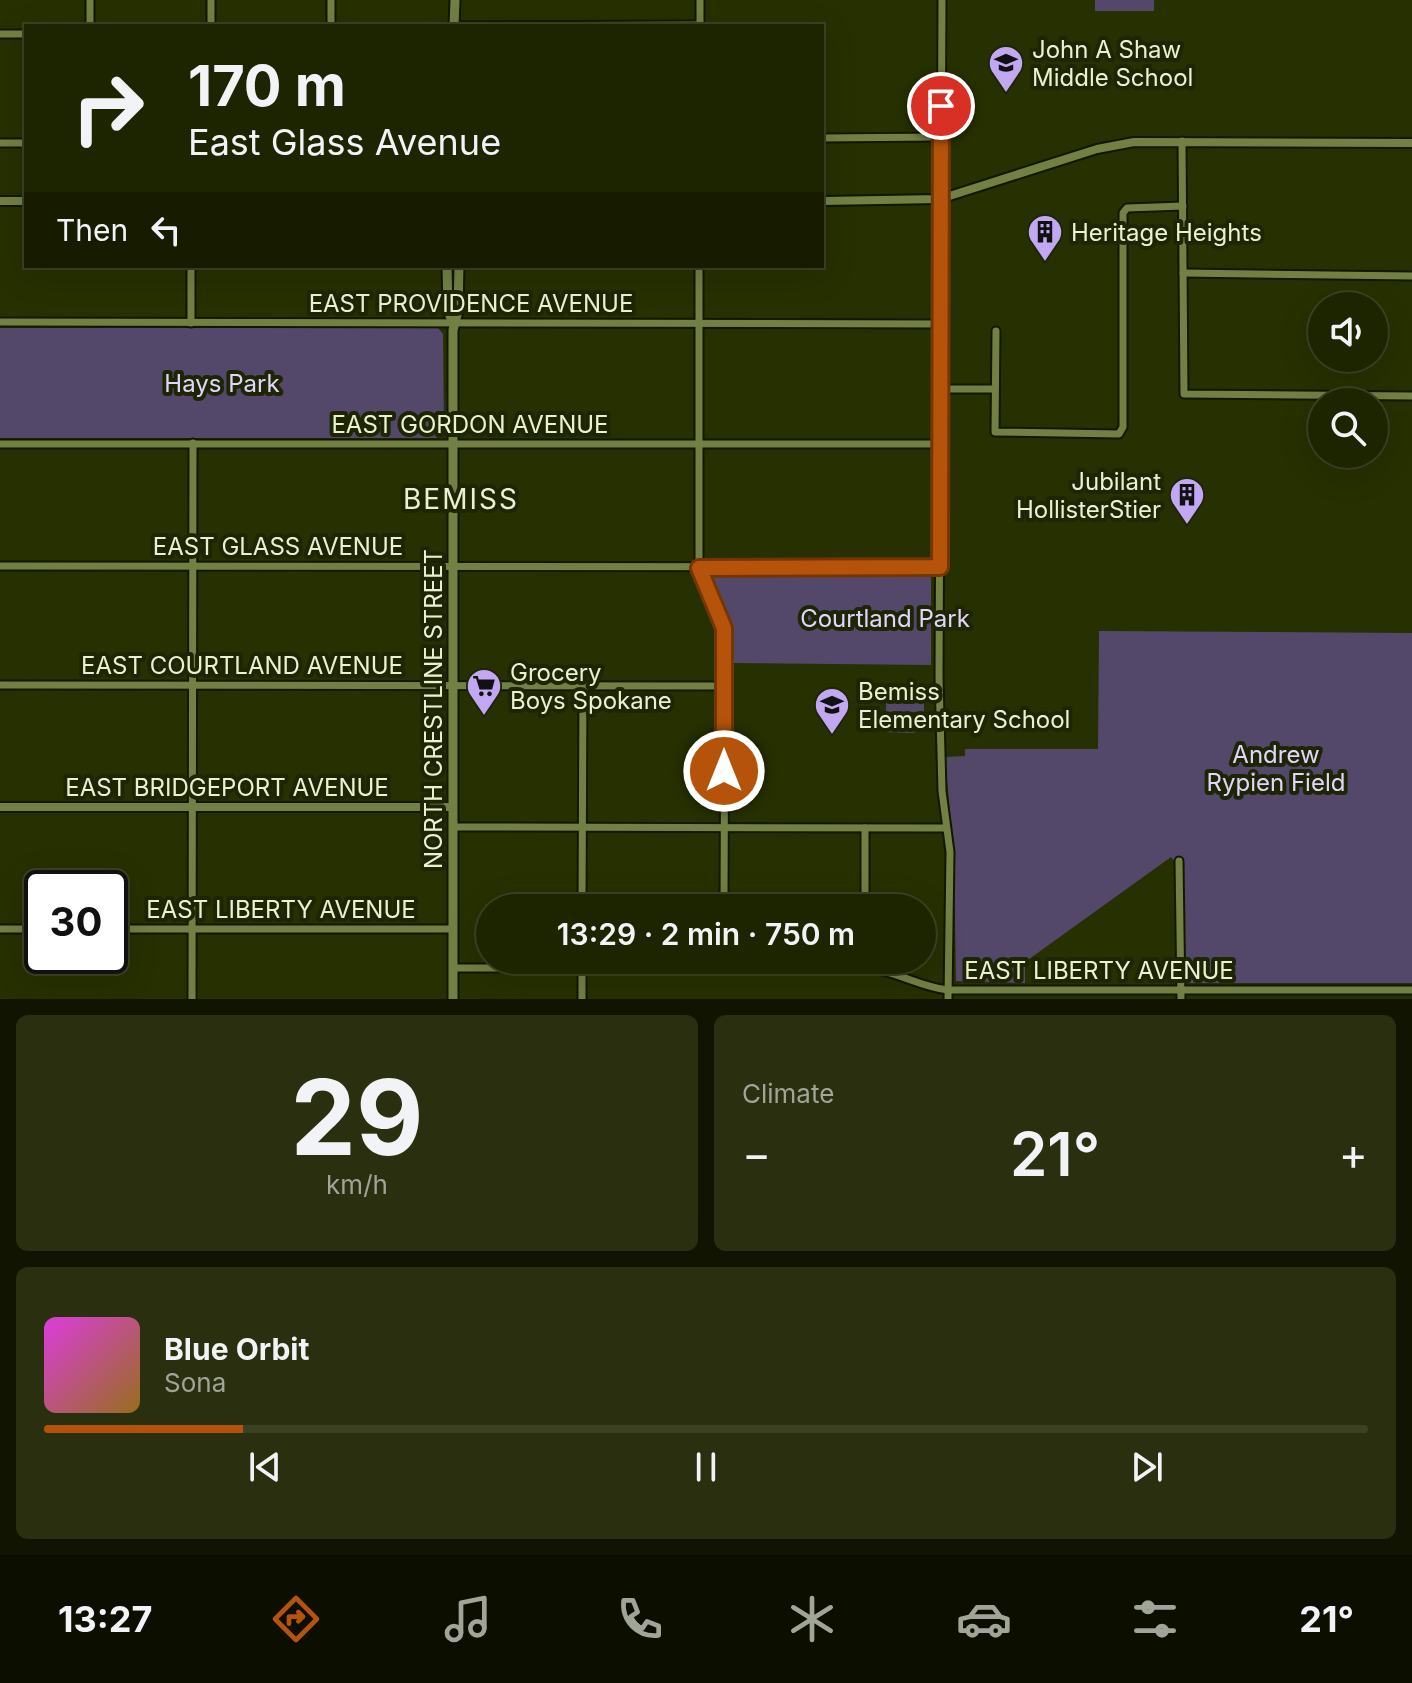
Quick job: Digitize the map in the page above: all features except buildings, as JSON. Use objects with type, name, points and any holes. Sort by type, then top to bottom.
[{"type":"main road","points":[[454,24],[455,0]]},
{"type":"main road","name":"NORTH CRESTLINE STREET","points":[[447,268],[448,311],[453,323]]},
{"type":"main road","name":"NORTH CRESTLINE STREET","points":[[453,999],[452,444],[453,323],[458,311],[459,268]]},
{"type":"street","points":[[90,0],[90,24]]},
{"type":"street","points":[[211,0],[211,24]]},
{"type":"street","points":[[331,0],[331,24]]},
{"type":"street","points":[[700,0],[700,24]]},
{"type":"street","points":[[942,0],[939,749],[950,852],[948,999]]},
{"type":"street","points":[[0,34],[24,34]]},
{"type":"street","points":[[824,138],[941,137]]},
{"type":"street","points":[[1182,141],[1184,394],[1412,396]]},
{"type":"street","points":[[824,201],[940,199],[1115,145],[1182,141],[1412,143]]},
{"type":"street","points":[[0,143],[24,143]]},
{"type":"street","points":[[0,201],[24,201]]},
{"type":"street","points":[[996,331],[994,426],[1000,434],[1119,434],[1123,427],[1123,213],[1127,208],[1183,206]]},
{"type":"street","points":[[191,268],[191,323]]},
{"type":"street","points":[[699,268],[699,568],[724,628],[724,894]]},
{"type":"street","points":[[1183,273],[1412,276]]},
{"type":"street","name":"EAST PROVIDENCE AVENUE","points":[[0,322],[941,324]]},
{"type":"street","points":[[940,389],[994,389]]},
{"type":"street","points":[[192,999],[193,443]]},
{"type":"street","name":"EAST GORDON AVENUE","points":[[0,444],[939,444]]},
{"type":"street","name":"EAST GLASS AVENUE","points":[[0,566],[940,567]]},
{"type":"street","name":"EAST COURTLAND AVENUE","points":[[0,685],[724,686]]},
{"type":"street","points":[[582,894],[583,686]]},
{"type":"street","name":"EAST BRIDGEPORT AVENUE","points":[[0,807],[453,807]]},
{"type":"street","points":[[453,827],[946,828]]},
{"type":"street","points":[[865,828],[865,894]]},
{"type":"street","points":[[1179,861],[1181,999]]},
{"type":"street","points":[[0,929],[24,929]]},
{"type":"street","name":"EAST LIBERTY AVENUE","points":[[128,929],[453,929]]},
{"type":"street","name":"EAST LIBERTY AVENUE","points":[[453,968],[476,967]]},
{"type":"street","points":[[582,974],[582,999]]},
{"type":"street","name":"EAST LIBERTY AVENUE","points":[[896,974],[929,988],[1061,995],[1181,990],[1412,990]]},
{"type":"street","points":[[1309,990],[1309,999]]},
{"type":"green space","points":[[1095,0],[1154,0],[1154,11],[1095,11]]},
{"type":"green space","name":"Hays Park","points":[[0,328],[438,328],[443,334],[444,431],[436,438],[0,438]]},
{"type":"green space","name":"Courtland Park","points":[[716,570],[926,573],[931,578],[931,665],[729,663],[729,633],[707,579]]},
{"type":"green space","name":"Andrew Rypien Field","points":[[1099,631],[1412,633],[1412,983],[1175,983],[1175,862],[1171,857],[1025,962],[1025,983],[956,981],[954,858],[945,757],[965,756],[965,749],[1098,749]]},
{"type":"green space","points":[[886,685],[924,685],[924,712],[886,712]]},
{"type":"green space","points":[[885,714],[914,715],[914,733],[885,732]]},
{"type":"place","name":"John A Shaw Middle School","points":[[1006,94]]},
{"type":"place","name":"Heritage Heights","points":[[1045,263]]},
{"type":"place","name":"Jubilant HollisterStier","points":[[1187,526]]},
{"type":"place","name":"Grocery Boys Spokane","points":[[484,717]]},
{"type":"place","name":"Bemiss Elementary School","points":[[832,736]]},
{"type":"district","name":"BEMISS","points":[[461,499]]},
{"type":"route","points":[[724,771],[724,628],[699,568],[940,567],[941,106]]}]
